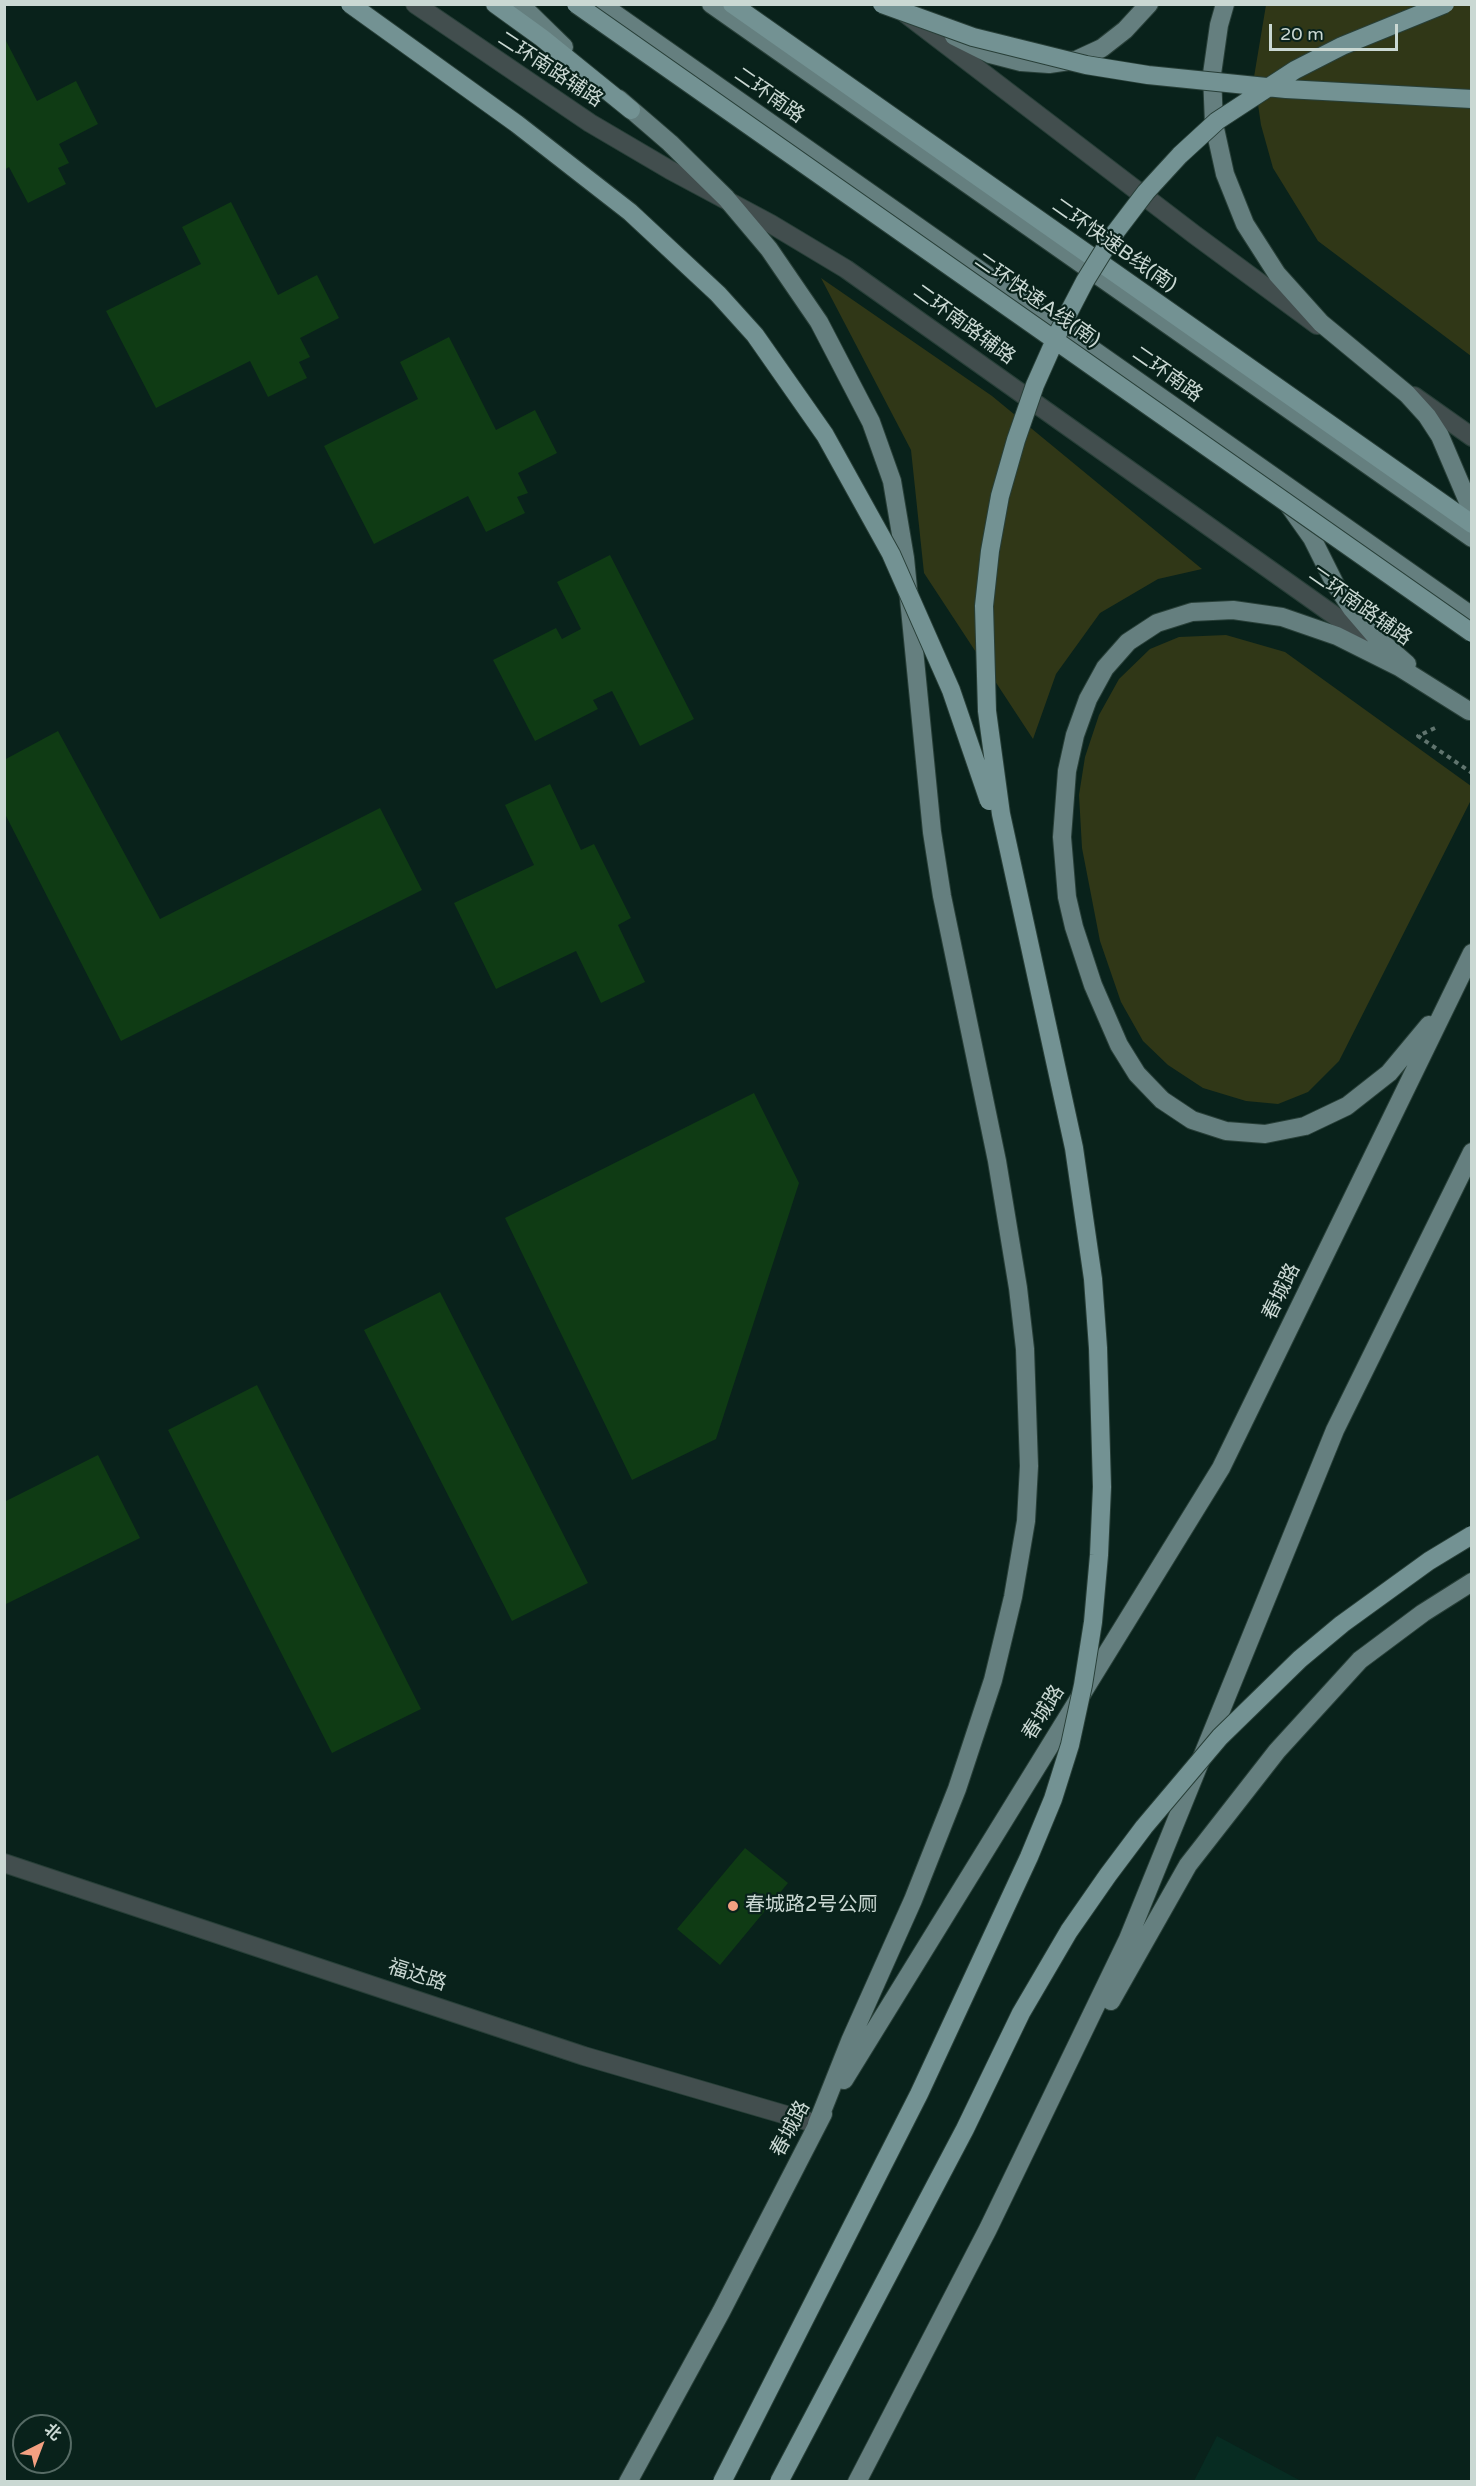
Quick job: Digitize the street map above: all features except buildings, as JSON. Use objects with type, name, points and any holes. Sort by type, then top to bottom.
[{"type":"highway","points":[[350,4],[517,124],[630,212],[718,294],[755,335],[783,373],[825,435],[859,492],[922,620],[978,764],[1023,919]]},
{"type":"highway","points":[[495,4],[542,38],[631,110]]},
{"type":"highway","name":"二环快速A线(南)","points":[[576,4],[1472,633]]},
{"type":"highway","name":"二环快速B线(南)","points":[[732,4],[1472,524]]},
{"type":"highway","points":[[882,4],[984,40],[1086,65],[1148,75],[1286,89],[1472,99]]},
{"type":"highway","points":[[722,2481],[919,2094],[997,1928],[1053,1799],[1070,1745],[1093,1622],[1099,1555],[1101,1429],[1091,1268],[1074,1148],[1001,814],[990,742],[984,660],[984,606],[990,551],[1000,496],[1016,440],[1035,385],[1085,281],[1114,234],[1146,192],[1180,154],[1217,121],[1295,70],[1394,23],[1445,4]]},
{"type":"highway","points":[[779,2481],[965,2129],[1021,2013],[1069,1931],[1108,1875],[1144,1827],[1220,1737],[1300,1659],[1371,1603],[1472,1535]]},
{"type":"main road","points":[[520,4],[631,110],[670,142],[726,198],[769,249],[819,322],[871,422],[892,481],[905,558],[932,832],[942,896],[997,1161],[1018,1288],[1025,1348],[1029,1466],[1026,1521],[1013,1597],[993,1680],[957,1789],[818,2124]]},
{"type":"main road","name":"二环南路","points":[[601,4],[1472,616]]},
{"type":"main road","name":"二环南路","points":[[711,4],[1472,538]]},
{"type":"main road","points":[[903,4],[957,38],[990,54],[1021,62],[1049,64],[1076,60],[1102,48],[1125,30],[1149,4]]},
{"type":"main road","points":[[1225,4],[1219,25],[1212,74],[1214,124],[1224,174],[1245,224],[1277,274],[1321,323],[1407,394],[1427,416],[1440,436],[1472,511]]},
{"type":"main road","points":[[1190,419],[1240,456],[1275,488],[1312,538],[1335,584],[1352,609],[1376,637],[1415,671],[1470,712]]},
{"type":"main road","points":[[1470,712],[1399,667],[1337,636],[1282,617],[1233,610],[1192,612],[1157,623],[1128,642],[1105,668],[1088,699],[1076,735],[1067,771],[1062,837],[1067,897],[1074,927],[1093,985],[1119,1044],[1137,1074],[1162,1100],[1192,1120],[1226,1131],[1265,1134],[1305,1126],[1347,1106],[1389,1072],[1430,1024],[1470,956]]},
{"type":"main road","name":"春城路","points":[[628,2481],[721,2312],[818,2124],[1221,1468],[1470,956]]},
{"type":"main road","points":[[857,2481],[999,2205],[1128,1939],[1335,1430],[1472,1152]]},
{"type":"main road","points":[[999,2205],[1188,1865],[1277,1751],[1360,1660],[1423,1612],[1472,1582]]},
{"type":"street","name":"二环南路辅路","points":[[415,4],[590,123],[670,170],[726,198],[846,269],[1470,712]]},
{"type":"street","points":[[895,4],[1177,221],[1472,437]]},
{"type":"street","name":"福达路","points":[[4,1863],[584,2056],[818,2124]]},
{"type":"path","points":[[1418,736],[1472,773]]},
{"type":"shaded area","points":[[1266,5],[1471,5],[1471,356],[1318,241],[1273,168],[1261,125],[1254,77]]},
{"type":"shaded area","points":[[821,278],[992,396],[1202,569],[1158,579],[1100,613],[1056,674],[1033,739],[924,573],[911,450]]},
{"type":"shaded area","points":[[1226,635],[1285,652],[1471,786],[1471,800],[1339,1061],[1308,1092],[1278,1104],[1246,1101],[1203,1088],[1168,1065],[1143,1041],[1121,1002],[1100,941],[1082,848],[1079,795],[1085,757],[1099,715],[1119,679],[1150,649],[1179,637]]},
{"type":"shaded area","points":[[1217,2436],[1301,2481],[1194,2481]]},
{"type":"place","name":"春城路2号公厕","points":[[733,1906]]}]
